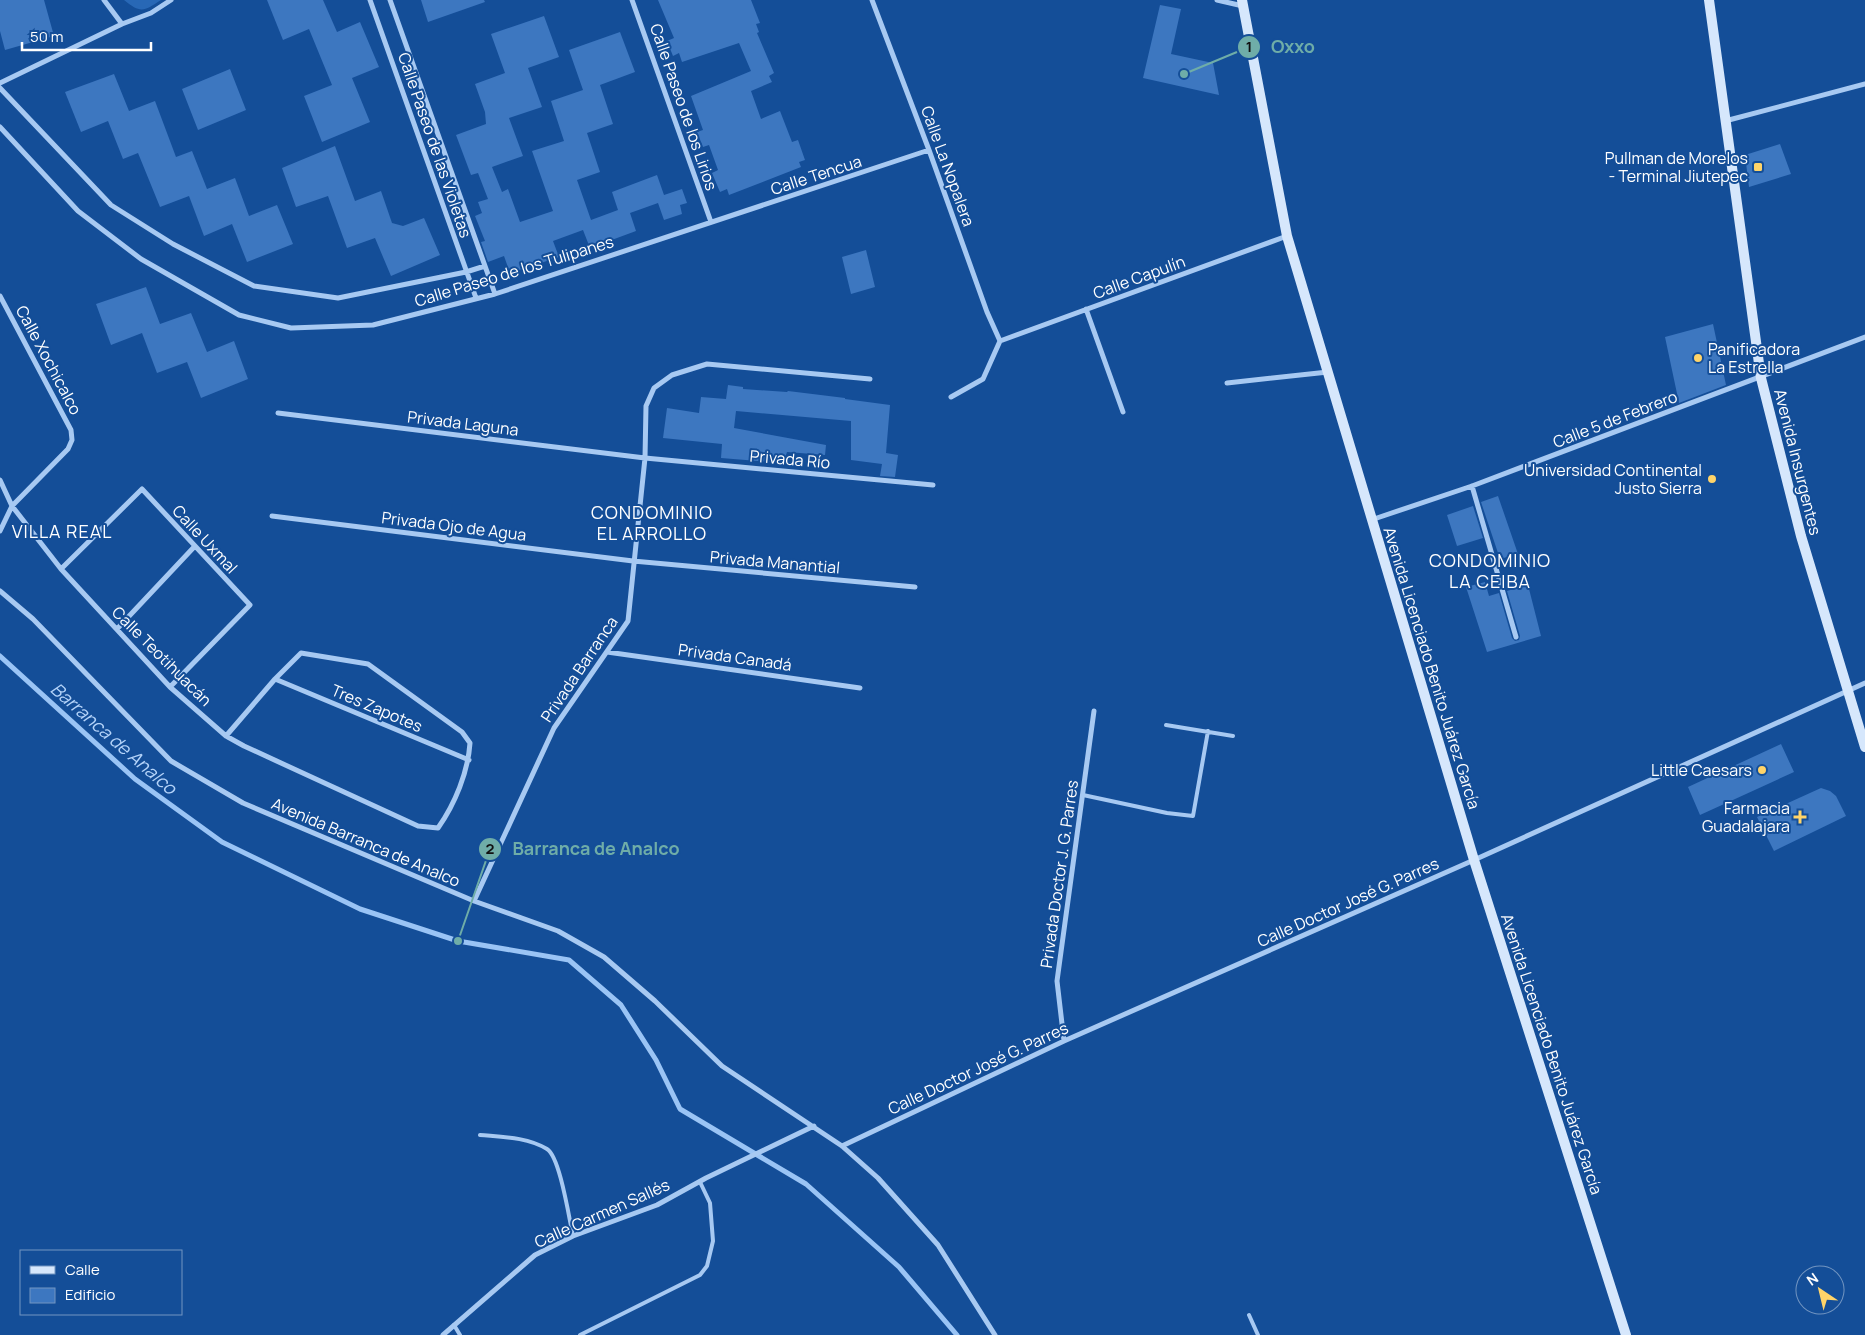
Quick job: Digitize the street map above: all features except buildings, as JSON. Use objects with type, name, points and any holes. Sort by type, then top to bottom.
[{"type":"main road","name":"Avenida Insurgentes","points":[[1709,0],[1761,378],[1801,536],[1865,747]]},
{"type":"main road","name":"Avenida Licenciado Benito Juárez García","points":[[1242,3],[1287,236],[1474,860],[1626,1335]]},
{"type":"street","points":[[104,0],[122,24]]},
{"type":"street","points":[[0,83],[122,24],[151,13],[171,0]]},
{"type":"street","name":"Calle Paseo de las Violetas","points":[[370,0],[476,298]]},
{"type":"street","name":"Calle Paseo de las Violetas","points":[[390,0],[495,294]]},
{"type":"street","name":"Calle Paseo de los Lirios","points":[[632,0],[711,222]]},
{"type":"street","name":"Calle La Nopalera","points":[[872,0],[929,150],[987,312],[1000,341]]},
{"type":"street","points":[[1217,0],[1242,3]]},
{"type":"street","points":[[1725,122],[1865,84]]},
{"type":"street","name":"Calle Paseo de los Tulipanes","points":[[0,88],[111,205],[173,244],[254,286],[338,298],[466,272],[485,266]]},
{"type":"street","name":"Calle Paseo de los Tulipanes","points":[[0,127],[78,211],[141,259],[240,315],[291,328],[373,326],[495,294],[711,222]]},
{"type":"street","name":"Calle Tencua","points":[[711,222],[929,150]]},
{"type":"street","name":"Calle Capulín","points":[[1000,341],[1287,236]]},
{"type":"street","name":"Calle Xochicalco","points":[[0,296],[71,430],[72,440],[68,449],[12,506],[0,531]]},
{"type":"street","points":[[1086,309],[1123,412]]},
{"type":"street","name":"Calle 5 de Febrero","points":[[1371,520],[1472,486],[1865,337]]},
{"type":"street","points":[[952,397],[983,379],[1000,341]]},
{"type":"street","name":"Privada Barranca","points":[[474,901],[554,728],[628,621],[645,458],[646,406],[654,388],[672,375],[707,364],[870,379]]},
{"type":"street","points":[[1227,383],[1328,372]]},
{"type":"street","name":"Privada Laguna","points":[[278,413],[645,458]]},
{"type":"street","name":"Privada Río","points":[[645,458],[933,486]]},
{"type":"street","name":"Calle Teotihuacán","points":[[0,480],[12,506],[61,569],[170,687],[226,736],[418,826],[438,828],[448,813],[469,760]]},
{"type":"street","points":[[1472,486],[1516,637]]},
{"type":"street","name":"Calle Uxmal","points":[[61,569],[142,489],[250,605],[170,687]]},
{"type":"street","name":"Privada Ojo de Agua","points":[[272,516],[633,561]]},
{"type":"street","points":[[117,629],[195,546]]},
{"type":"street","name":"Privada Manantial","points":[[633,561],[914,587]]},
{"type":"street","name":"Avenida Barranca de Analco","points":[[0,591],[33,619],[171,761],[243,803],[474,901],[558,931],[604,957],[655,1001],[722,1066],[842,1146],[878,1178],[938,1245],[996,1335]]},
{"type":"street","name":"Privada Canadá","points":[[607,652],[860,688]]},
{"type":"street","points":[[226,736],[275,679],[301,653],[368,664],[462,732],[470,742],[469,760]]},
{"type":"street","name":"Tres Zapotes","points":[[275,679],[469,760]]},
{"type":"street","name":"Calle Doctor José G. Parres","points":[[842,1146],[1064,1041],[1474,860],[1847,690],[1865,684]]},
{"type":"street","name":"Privada Doctor J. G. Parres","points":[[1064,1041],[1057,981],[1094,711]]},
{"type":"street","name":"Calle Carmen Sallés","points":[[445,1333],[534,1255],[573,1236],[657,1205],[706,1178],[814,1126]]},
{"type":"lane","points":[[1166,725],[1233,736]]},
{"type":"lane","points":[[1082,795],[1168,813],[1193,816],[1208,731]]},
{"type":"lane","points":[[480,1135],[523,1139],[549,1149],[557,1163],[573,1236]]},
{"type":"lane","points":[[580,1335],[700,1275],[707,1266],[712,1242],[710,1203],[700,1182]]},
{"type":"lane","points":[[1249,1315],[1258,1335]]},
{"type":"lane","points":[[454,1325],[460,1335]]},
{"type":"shaded area","points":[[124,0],[161,0],[146,9],[139,9]]},
{"type":"waterway","name":"Barranca de Analco","points":[[0,656],[135,779],[222,842],[360,909],[458,941],[569,960],[621,1005],[656,1060],[680,1109],[806,1184],[899,1267],[957,1335]]},
{"type":"place","name":"Oxxo","points":[[1184,74]]},
{"type":"place","name":"Pullman de Morelos - Terminal Jiutepec","points":[[1758,167]]},
{"type":"place","name":"Panificadora La Estrella","points":[[1698,358]]},
{"type":"place","name":"Universidad Continental Justo Sierra","points":[[1712,479]]},
{"type":"place","name":"Little Caesars","points":[[1762,770]]},
{"type":"place","name":"Farmacia Guadalajara","points":[[1800,817]]},
{"type":"place","name":"Barranca de Analco","points":[[458,941]]},
{"type":"district","name":"CONDOMINIO EL ARROLLO","points":[[652,522]]},
{"type":"district","name":"VILLA REAL","points":[[62,531]]},
{"type":"district","name":"CONDOMINIO LA CEIBA","points":[[1490,570]]}]
